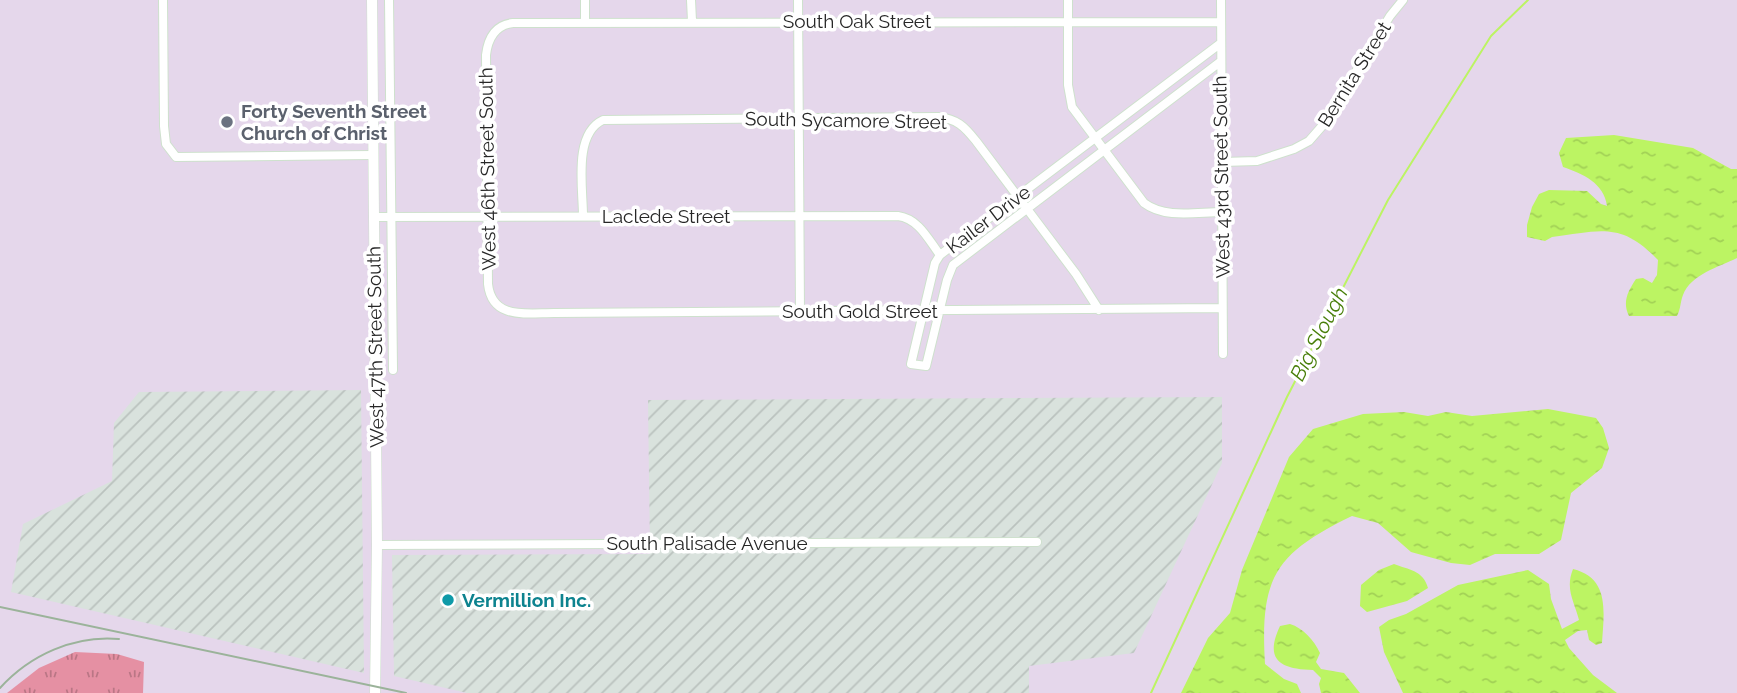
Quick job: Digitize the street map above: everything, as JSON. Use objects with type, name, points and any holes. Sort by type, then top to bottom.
[{"type":"street","points":[[163,0],[164,126],[166,144],[176,157],[373,155]]},
{"type":"street","name":"West 47th Street South","points":[[372,0],[377,545],[375,693]]},
{"type":"street","points":[[389,0],[393,370]]},
{"type":"street","points":[[585,0],[585,22]]},
{"type":"street","points":[[691,0],[692,21]]},
{"type":"street","points":[[798,0],[800,312]]},
{"type":"street","points":[[1068,0],[1068,96],[1072,107],[1144,203],[1171,213],[1222,212]]},
{"type":"street","name":"West 43rd Street South","points":[[1221,0],[1223,354]]},
{"type":"street","name":"Bernita Street","points":[[1222,162],[1257,161],[1309,141],[1323,125],[1390,16],[1403,0]]},
{"type":"street","name":"South Oak Street","points":[[495,30],[513,23],[585,22],[1221,22]]},
{"type":"street","name":"West 46th Street South","points":[[495,30],[485,53],[488,284],[489,294],[498,307]]},
{"type":"street","name":"Kailer Drive","points":[[1220,62],[953,265],[926,366],[911,363],[934,263],[940,255],[1221,43]]},
{"type":"street","name":"South Sycamore Street","points":[[583,216],[583,143],[588,132],[598,123],[618,119],[954,119],[966,128],[1076,274],[1099,310]]},
{"type":"street","name":"Laclede Street","points":[[374,217],[903,217],[918,225],[940,255]]},
{"type":"street","name":"South Gold Street","points":[[498,307],[511,313],[1222,309]]},
{"type":"street","name":"South Palisade Avenue","points":[[377,545],[1037,542]]},
{"type":"shaded area","points":[[361,390],[364,673],[11,592],[23,524],[112,481],[114,423],[139,392]]},
{"type":"shaded area","points":[[1222,397],[1222,463],[1134,653],[1029,666],[1029,693],[467,693],[394,676],[392,555],[650,554],[648,400]]},
{"type":"green space","points":[[75,652],[117,654],[144,662],[143,693],[7,693],[39,668]]},
{"type":"water","points":[[1614,135],[1693,148],[1731,169],[1737,169],[1737,258],[1706,272],[1692,282],[1683,295],[1677,316],[1629,316],[1626,301],[1631,288],[1636,279],[1643,278],[1652,283],[1657,275],[1658,260],[1633,239],[1621,234],[1597,231],[1552,237],[1545,241],[1527,237],[1532,207],[1539,194],[1549,190],[1587,191],[1607,206],[1597,185],[1585,176],[1563,167],[1559,153],[1566,138]]},
{"type":"water","points":[[1548,409],[1596,418],[1603,428],[1609,448],[1602,468],[1571,493],[1561,540],[1539,554],[1495,554],[1470,565],[1451,563],[1411,552],[1378,523],[1352,516],[1305,543],[1289,557],[1277,572],[1270,589],[1264,635],[1265,664],[1284,679],[1297,684],[1301,693],[1181,693],[1208,638],[1230,613],[1242,570],[1289,457],[1313,429],[1363,414],[1404,412],[1428,416],[1446,412],[1472,416]]},
{"type":"water","points":[[1394,564],[1419,574],[1428,588],[1407,601],[1367,612],[1360,606],[1361,585],[1379,570]]},
{"type":"water","points":[[1573,569],[1585,573],[1599,588],[1604,620],[1602,643],[1596,645],[1589,640],[1587,630],[1578,631],[1565,640],[1593,675],[1617,693],[1403,693],[1384,652],[1379,627],[1458,585],[1528,570],[1549,584],[1551,599],[1562,629],[1579,620],[1570,589]]},
{"type":"water","points":[[1290,624],[1304,632],[1315,644],[1320,653],[1316,662],[1321,669],[1344,673],[1360,693],[1321,693],[1321,678],[1313,670],[1284,665],[1278,660],[1275,655],[1275,638],[1280,626]]},
{"type":"waterway","name":"Big Slough","points":[[1151,693],[1287,397],[1388,200],[1491,36],[1528,0]]},
{"type":"railway","points":[[0,607],[406,693]]},
{"type":"railway","points":[[0,688],[25,666],[54,650],[86,640],[119,639]]},
{"type":"place","name":"Forty Seventh Street Church of Christ","points":[[227,122]]},
{"type":"place","name":"Vermillion Inc.","points":[[448,600]]}]
